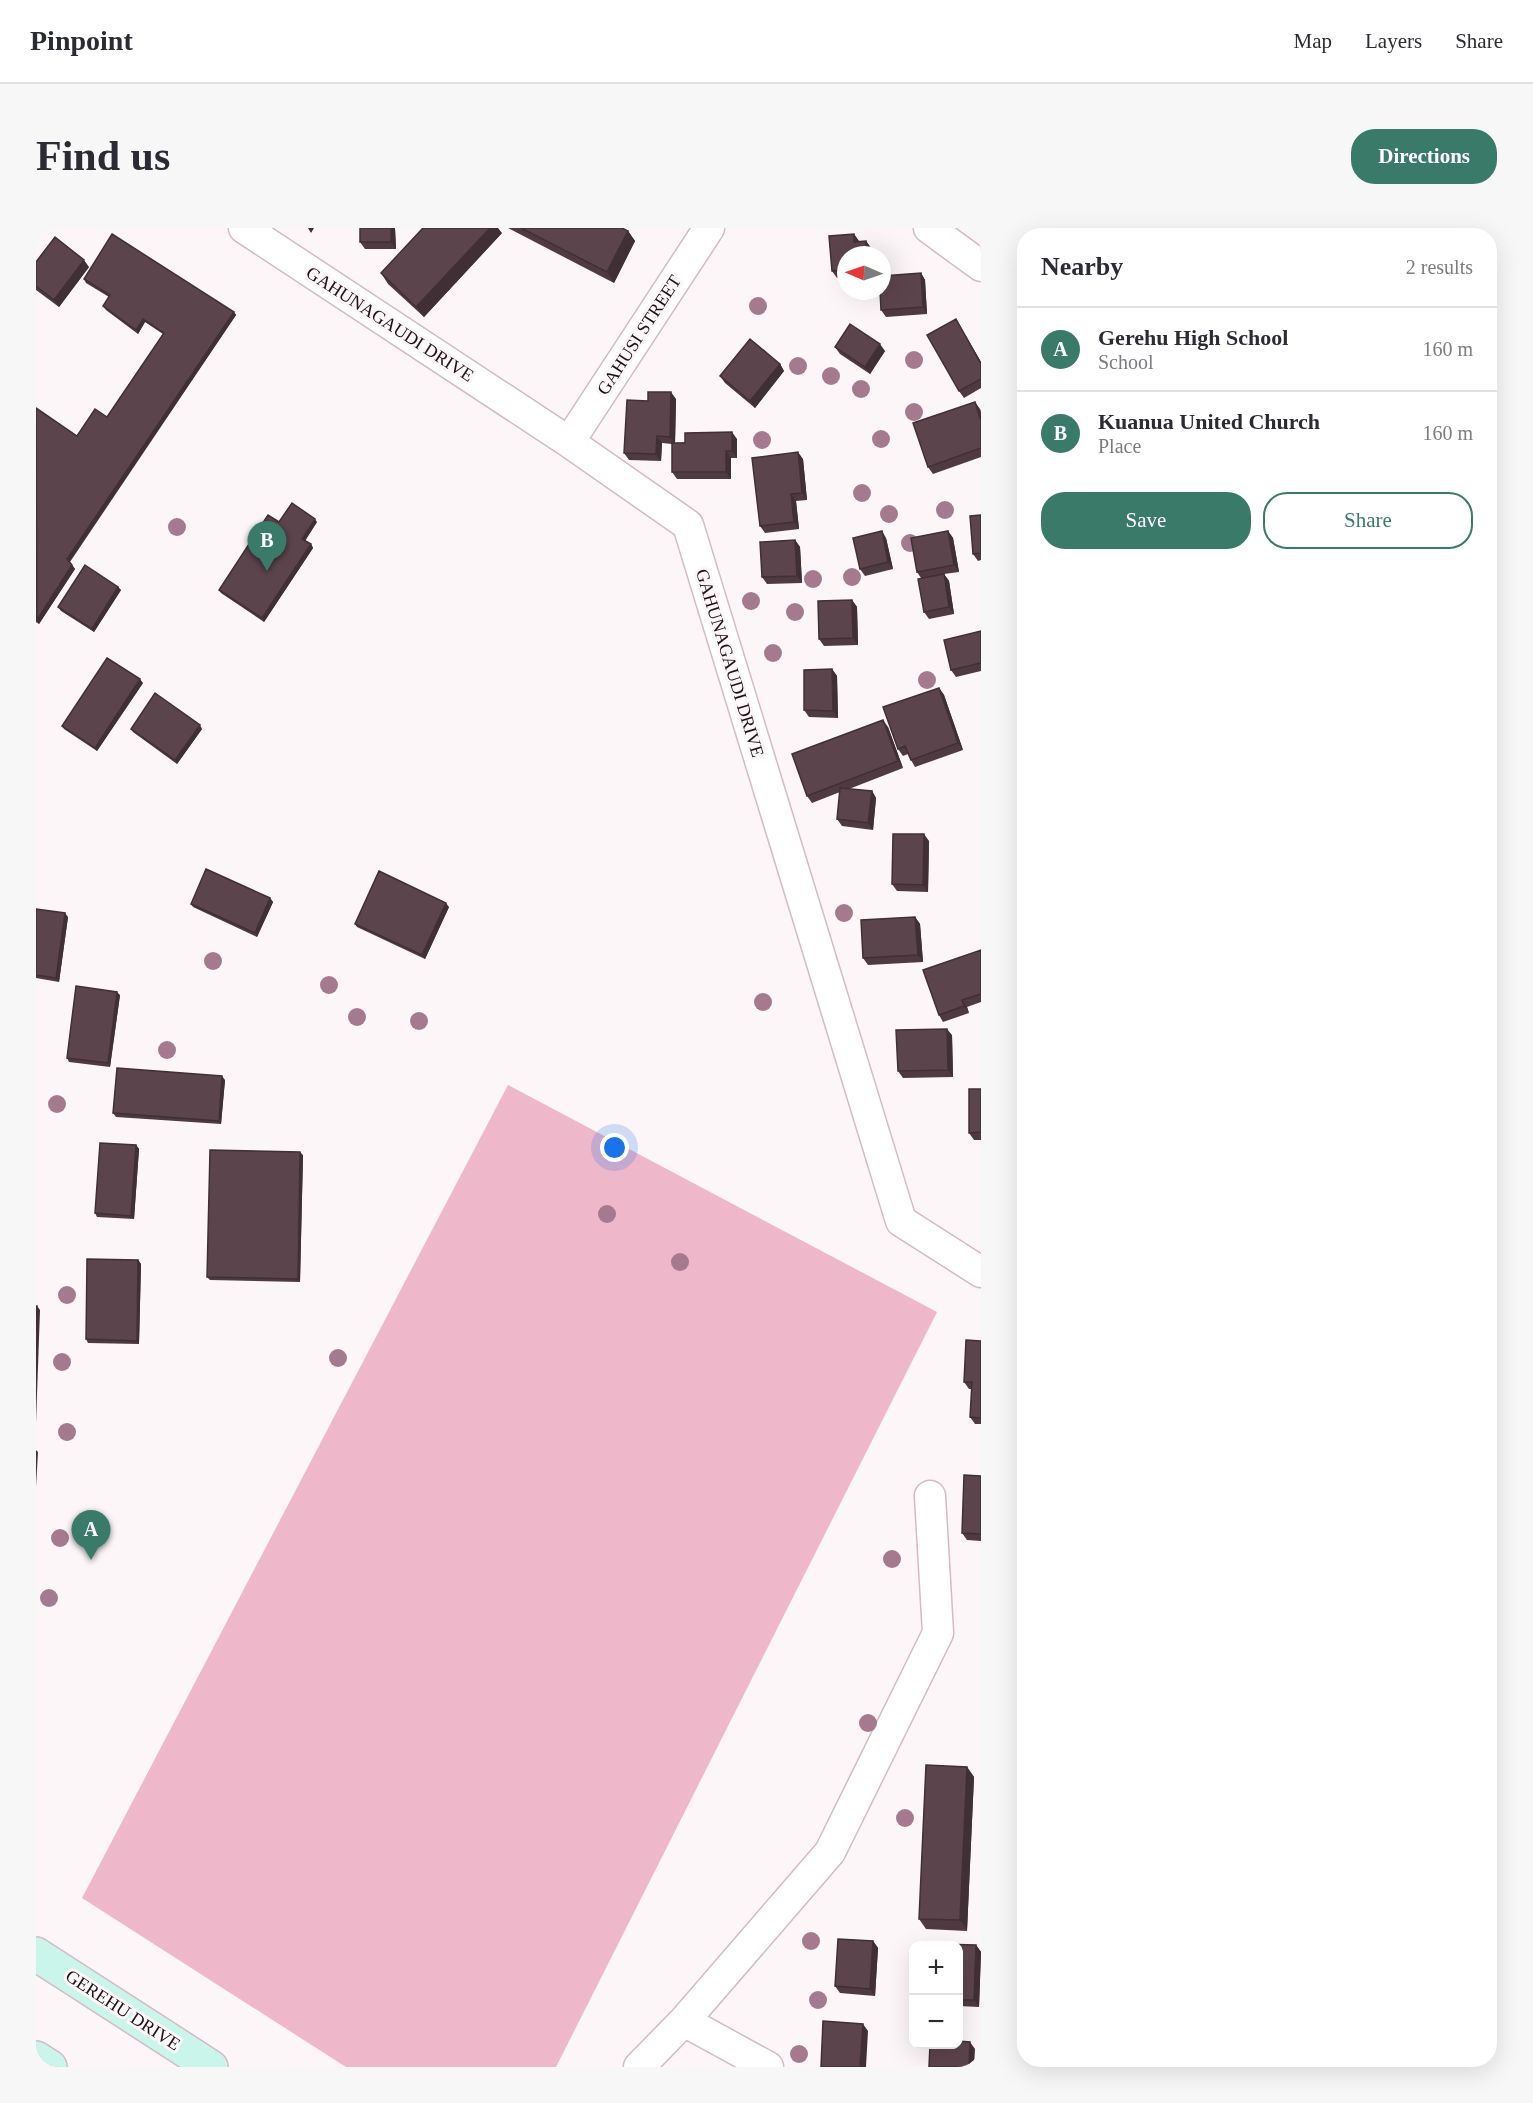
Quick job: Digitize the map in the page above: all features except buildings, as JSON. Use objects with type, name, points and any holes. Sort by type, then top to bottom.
[{"type":"street","name":"GAHUNAGAUDI DRIVE","points":[[244,228],[569,442],[688,525],[901,1221],[981,1272]]},
{"type":"street","name":"GAHUSI STREET","points":[[569,442],[709,228]]},
{"type":"street","points":[[928,228],[981,266]]},
{"type":"street","points":[[639,2067],[684,2021],[830,1852],[938,1633],[930,1496]]},
{"type":"street","name":"GEREHU DRIVE","points":[[36,1954],[211,2067]]},
{"type":"street","points":[[684,2021],[768,2067]]},
{"type":"street","points":[[36,2058],[50,2067]]},
{"type":"shaded area","points":[[508,1085],[937,1312],[556,2067],[346,2067],[82,1898]]},
{"type":"place","name":"Kuanua United Church","points":[[267,571]]},
{"type":"place","name":"Gerehu High School","points":[[91,1560]]}]
